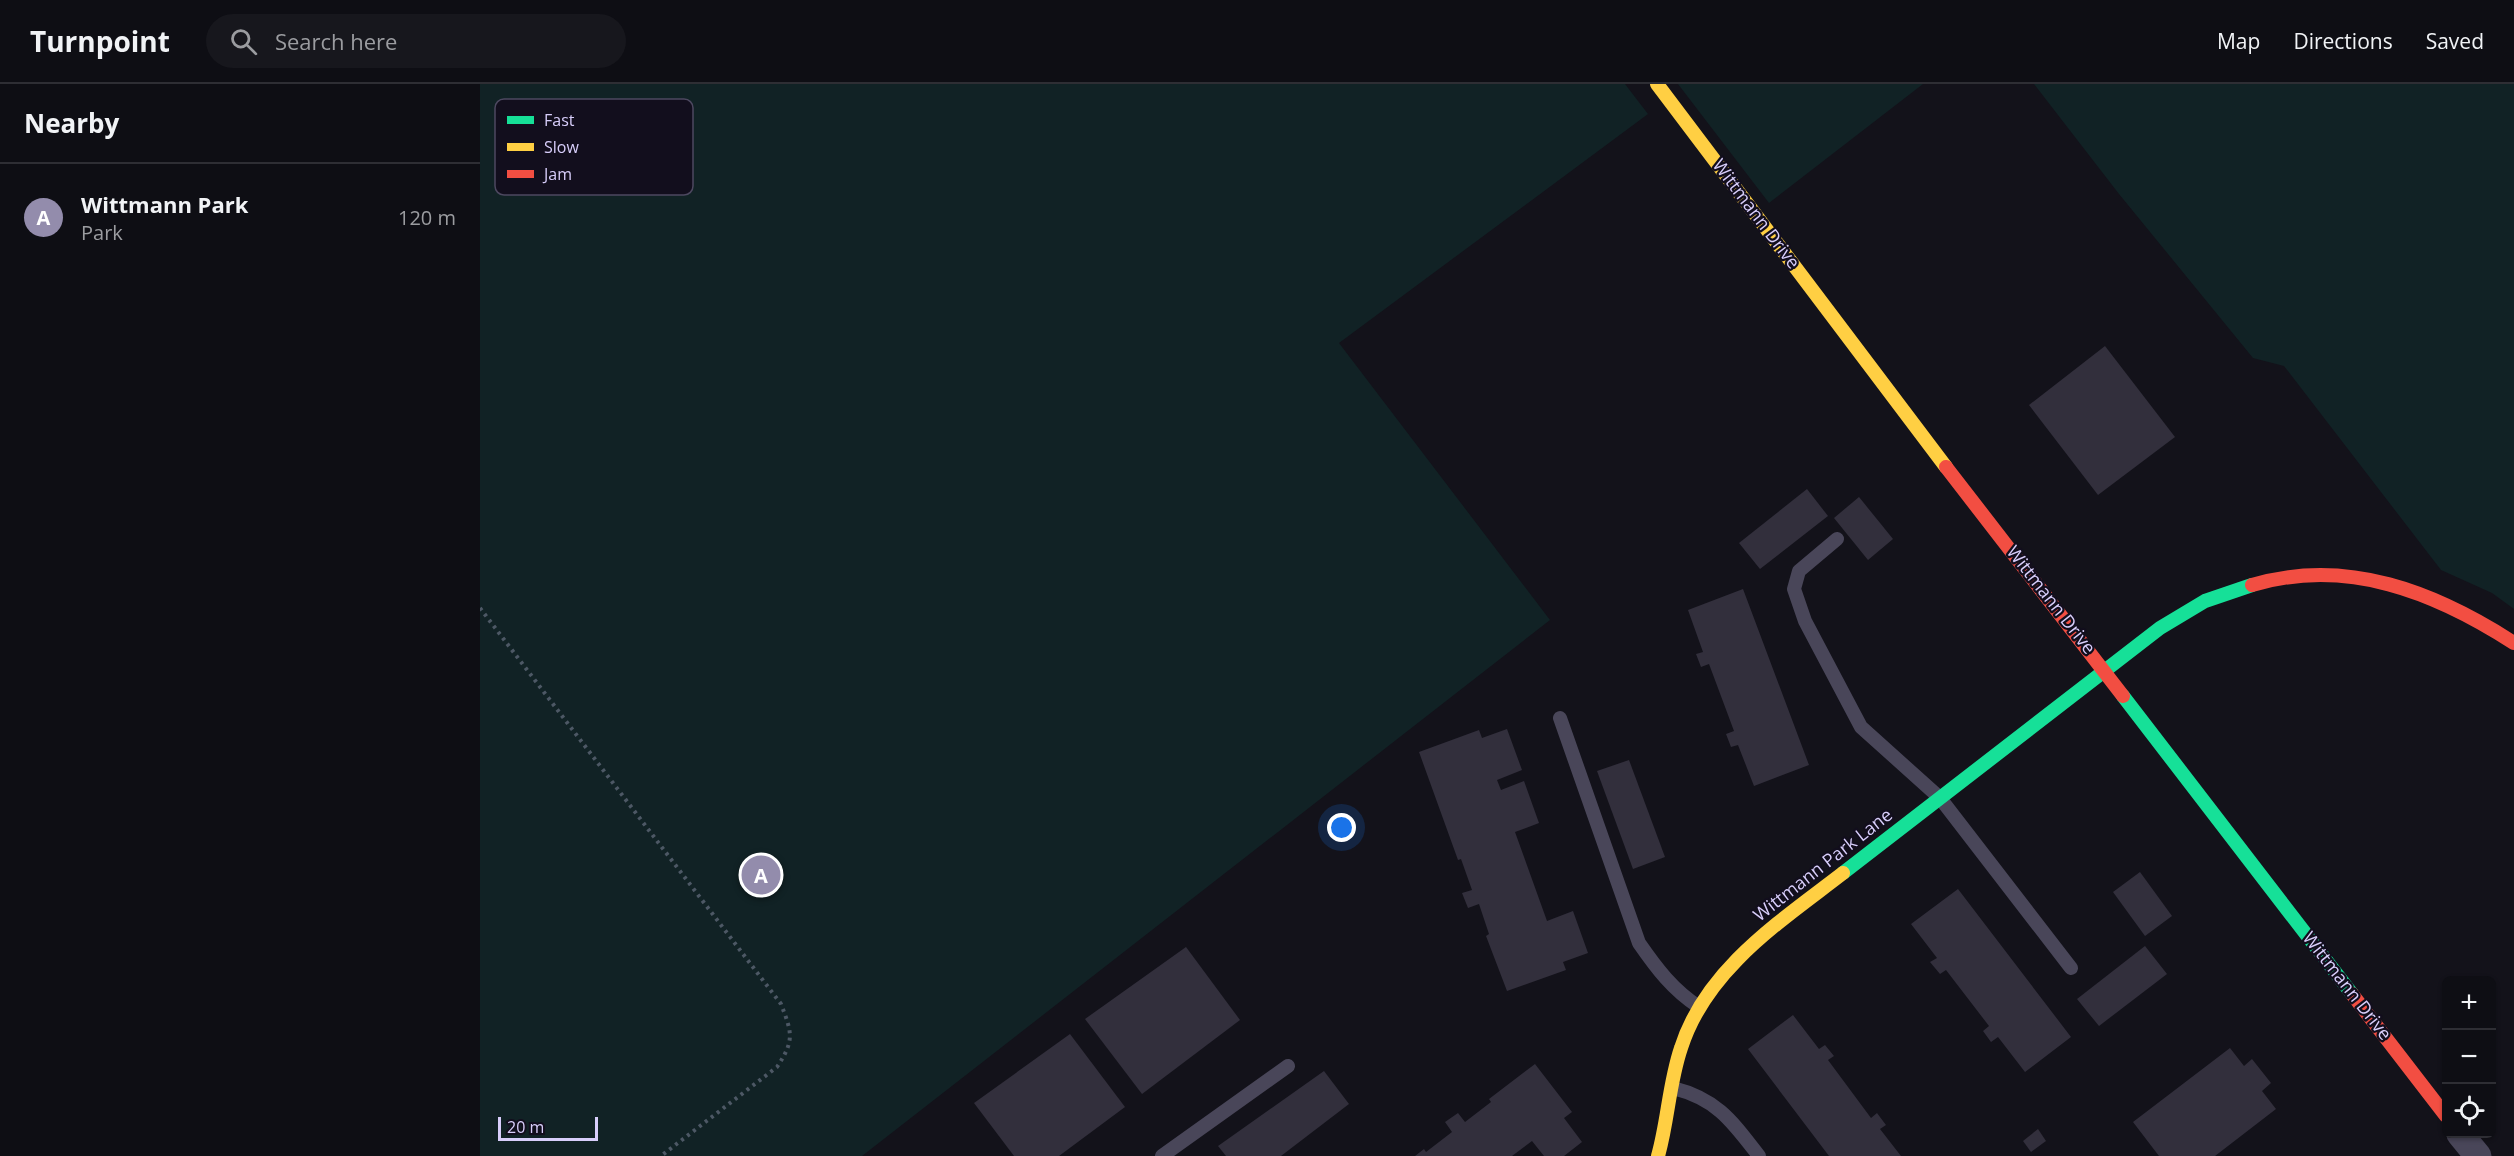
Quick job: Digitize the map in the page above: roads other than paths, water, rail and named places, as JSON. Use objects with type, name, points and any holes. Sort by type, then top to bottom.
[{"type":"street","name":"Wittmann Drive","points":[[1657,84],[1886,388],[2442,1111]]},
{"type":"street","name":"Wittmann Park Lane","points":[[1658,1156],[1681,1048],[1699,1007],[1724,972],[1754,942],[2156,632],[2218,596],[2271,581],[2324,577],[2375,579],[2418,591],[2471,614],[2514,643]]},
{"type":"street","points":[[2463,1138],[2478,1156]]},
{"type":"lane","points":[[1837,539],[1799,572],[1794,589],[1805,621],[1861,727],[1940,798],[2070,968]]},
{"type":"lane","points":[[1560,718],[1640,943],[1659,972],[1679,994],[1699,1007]]},
{"type":"lane","points":[[1162,1156],[1288,1066]]},
{"type":"lane","points":[[1673,1088],[1691,1092],[1716,1106],[1729,1117],[1759,1156]]},
{"type":"place","name":"Wittmann Park","points":[[761,875]]}]
